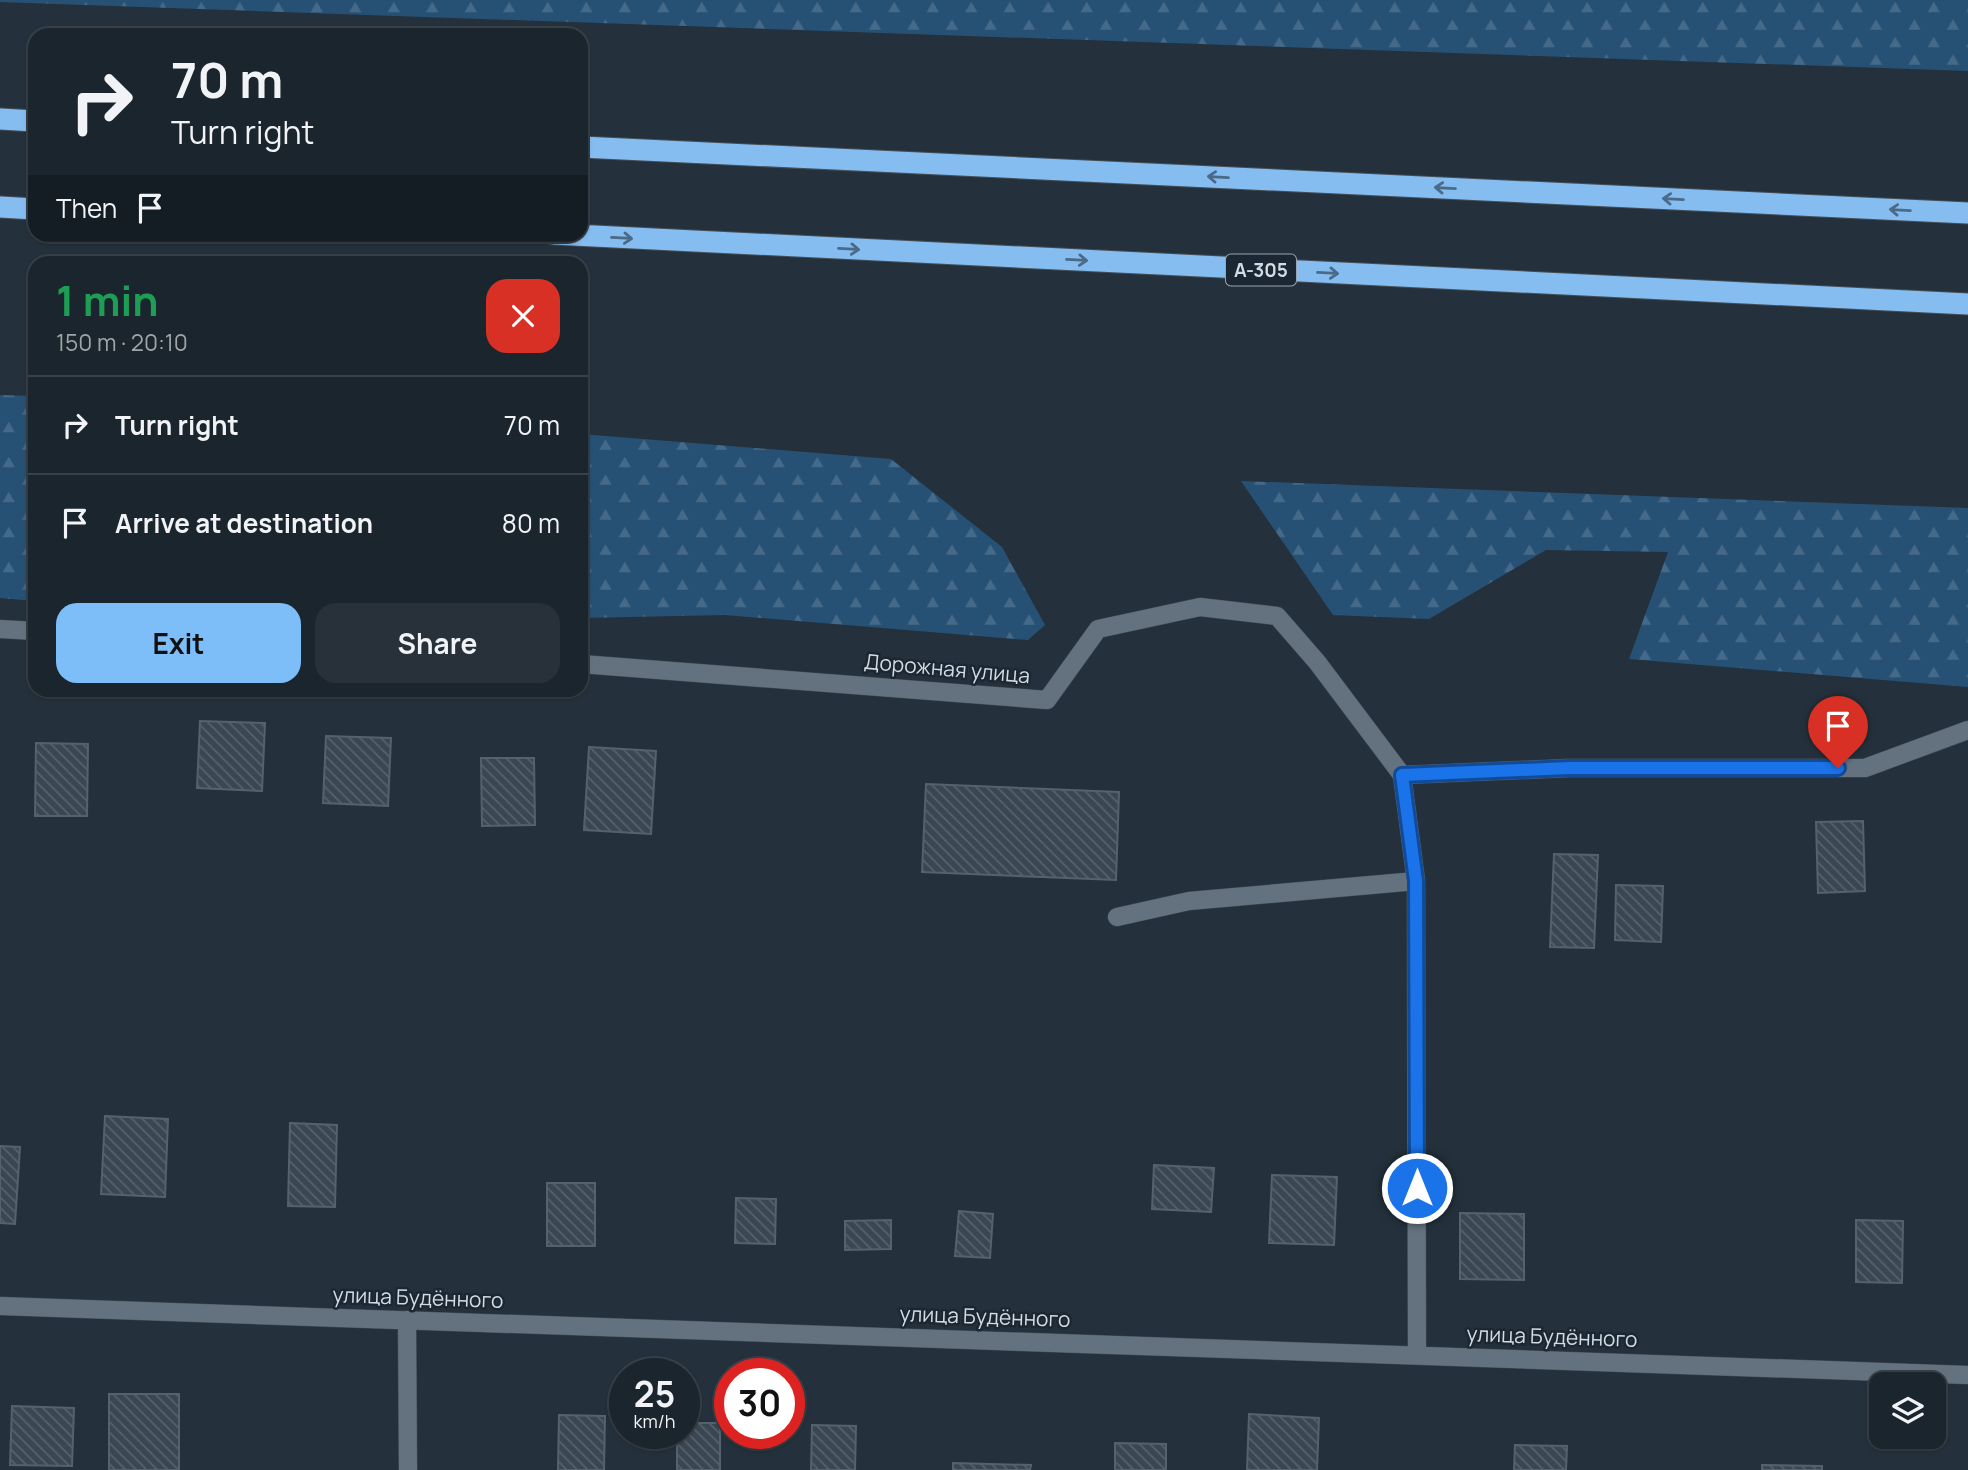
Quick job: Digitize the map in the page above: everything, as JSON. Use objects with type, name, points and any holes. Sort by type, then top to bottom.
[{"type":"highway","points":[[0,119],[28,121]]},
{"type":"highway","points":[[588,147],[1968,213]]},
{"type":"highway","points":[[0,207],[28,209]]},
{"type":"highway","name":"А-305","points":[[588,236],[1968,304]]},
{"type":"street","name":"Дорожная улица","points":[[588,665],[1046,700],[1098,629],[1200,607],[1278,615],[1402,775]]},
{"type":"street","points":[[0,629],[28,631]]},
{"type":"street","points":[[1417,1355],[1416,881],[1402,775],[1569,768],[1866,768],[1968,730]]},
{"type":"street","points":[[1117,917],[1189,901],[1416,881]]},
{"type":"street","name":"улица Будённого","points":[[0,1307],[1968,1375]]},
{"type":"street","points":[[407,1320],[408,1470]]},
{"type":"green space","points":[[1968,0],[1968,71],[0,2]]},
{"type":"green space","points":[[0,395],[28,396],[28,600],[0,598]]},
{"type":"green space","points":[[588,435],[891,459],[1002,547],[1045,625],[1028,640],[725,615],[588,618]]},
{"type":"green space","points":[[1241,481],[1968,508],[1968,687],[1629,659],[1668,552],[1546,550],[1429,619],[1333,615]]},
{"type":"building","points":[[200,721],[265,723],[262,791],[197,788]]},
{"type":"building","points":[[326,736],[391,738],[388,806],[323,803]]},
{"type":"building","points":[[36,743],[88,744],[87,816],[35,816]]},
{"type":"building","points":[[589,747],[656,751],[651,834],[584,830]]},
{"type":"building","points":[[481,758],[534,758],[535,825],[482,826]]},
{"type":"building","points":[[926,784],[1119,792],[1116,880],[922,872]]},
{"type":"building","points":[[1863,821],[1865,891],[1818,893],[1816,822]]},
{"type":"building","points":[[1554,854],[1598,855],[1594,948],[1550,947]]},
{"type":"building","points":[[1616,885],[1663,886],[1661,942],[1615,940]]},
{"type":"building","points":[[105,1116],[168,1119],[165,1197],[101,1194]]},
{"type":"building","points":[[290,1123],[337,1125],[335,1207],[288,1206]]},
{"type":"building","points":[[0,1146],[20,1147],[15,1224],[0,1223]]},
{"type":"building","points":[[1154,1165],[1214,1168],[1211,1212],[1152,1209]]},
{"type":"building","points":[[1272,1175],[1337,1177],[1334,1245],[1269,1243]]},
{"type":"building","points":[[547,1183],[595,1183],[595,1246],[547,1246]]},
{"type":"building","points":[[736,1198],[776,1199],[775,1244],[735,1243]]},
{"type":"building","points":[[959,1211],[993,1214],[990,1258],[955,1256]]},
{"type":"building","points":[[1460,1213],[1524,1214],[1524,1280],[1460,1279]]},
{"type":"building","points":[[891,1220],[891,1249],[845,1250],[845,1221]]},
{"type":"building","points":[[1856,1220],[1903,1221],[1902,1283],[1856,1282]]},
{"type":"building","points":[[109,1394],[179,1394],[179,1470],[109,1470]]},
{"type":"building","points":[[12,1406],[74,1408],[72,1466],[10,1465]]},
{"type":"building","points":[[1249,1414],[1319,1418],[1317,1470],[1247,1470]]},
{"type":"building","points":[[559,1415],[605,1416],[604,1470],[558,1470]]},
{"type":"building","points":[[700,1423],[714,1423],[714,1449],[720,1449],[720,1470],[677,1470],[677,1449],[700,1449]]},
{"type":"building","points":[[812,1425],[856,1426],[855,1470],[811,1470]]},
{"type":"building","points":[[1115,1443],[1166,1444],[1166,1470],[1115,1470]]},
{"type":"building","points":[[1515,1445],[1567,1446],[1566,1470],[1514,1470]]},
{"type":"building","points":[[953,1463],[1031,1465],[1030,1470],[953,1470]]},
{"type":"building","points":[[1762,1465],[1822,1466],[1822,1470],[1762,1470]]},
{"type":"route","points":[[1417,1188],[1416,881],[1402,775],[1569,768],[1838,768]]}]
